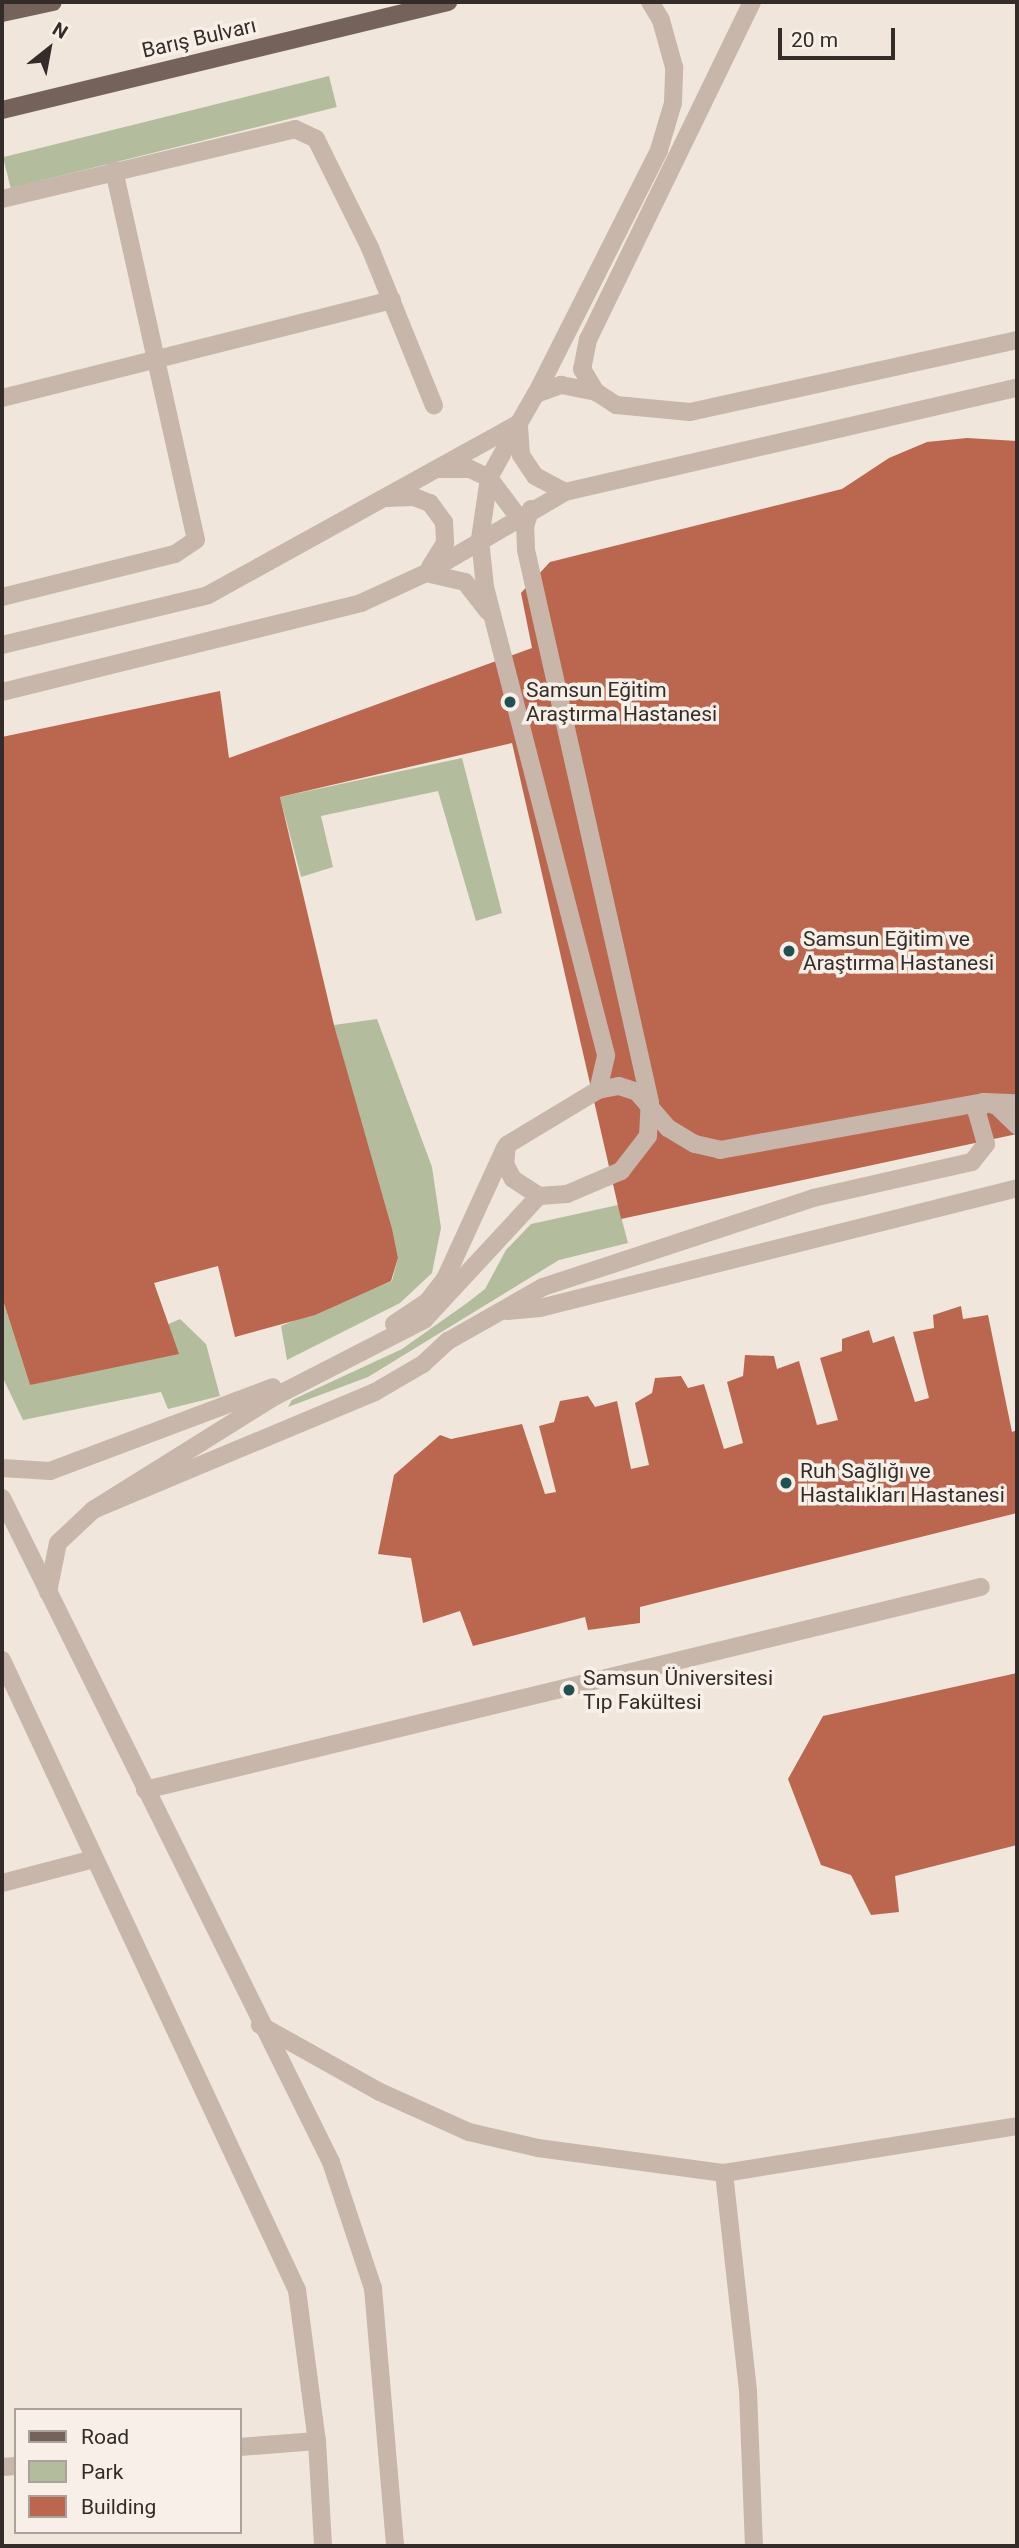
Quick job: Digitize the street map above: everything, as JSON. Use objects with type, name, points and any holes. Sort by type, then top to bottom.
[{"type":"main road","points":[[2,13],[53,2]]},
{"type":"main road","name":"Barış Bulvarı","points":[[2,110],[448,2]]},
{"type":"street","points":[[598,1090],[606,1056],[597,1011],[493,619],[480,539],[489,478],[536,394],[663,138],[674,67],[650,2]]},
{"type":"street","points":[[596,392],[582,369],[588,339],[751,2]]},
{"type":"street","points":[[2,199],[114,170],[295,129],[316,139],[391,300],[434,406]]},
{"type":"street","points":[[2,597],[174,554],[196,540],[159,356],[114,170]]},
{"type":"street","points":[[2,398],[159,356],[391,300]]},
{"type":"street","points":[[536,394],[561,385],[596,392],[616,405],[690,412],[1017,341]]},
{"type":"street","points":[[2,692],[360,603],[426,573],[480,539],[525,517],[565,492],[671,463],[1017,388]]},
{"type":"street","points":[[519,423],[521,455],[536,476],[565,492]]},
{"type":"street","points":[[2,645],[208,595],[519,423]]},
{"type":"street","points":[[431,470],[470,469],[489,478],[525,517],[526,550],[650,1102],[648,1136],[621,1171],[567,1194],[539,1196],[513,1179],[505,1164],[507,1146]]},
{"type":"street","points":[[382,498],[414,497],[430,503],[444,522],[445,543],[426,573]]},
{"type":"street","points":[[426,573],[465,582],[493,619]]},
{"type":"street","points":[[2,1468],[50,1471],[265,1391],[400,1321],[427,1302],[461,1254],[491,1170],[507,1146],[598,1090],[619,1086],[650,1102],[668,1128],[695,1144],[720,1150],[984,1102],[1017,1103]]},
{"type":"street","points":[[984,1102],[1017,1125]]},
{"type":"street","points":[[93,1510],[375,1392],[543,1287],[813,1198],[972,1162],[986,1144],[977,1113],[984,1102]]},
{"type":"street","points":[[503,1311],[540,1308],[1014,1187]]},
{"type":"street","points":[[48,1592],[58,1543],[93,1510],[274,1397],[424,1320],[539,1196]]},
{"type":"street","points":[[274,1397],[266,1420],[295,1424]]},
{"type":"street","points":[[2,1498],[260,2025],[331,2162],[373,2288],[395,2546]]},
{"type":"street","points":[[145,1790],[981,1587]]},
{"type":"street","points":[[2,1660],[297,2290],[317,2441],[323,2546]]},
{"type":"street","points":[[2,1883],[94,1859]]},
{"type":"street","points":[[260,2025],[380,2092],[469,2132],[538,2148],[724,2173],[1017,2126]]},
{"type":"street","points":[[724,2173],[748,2391],[754,2546]]},
{"type":"street","points":[[242,2448],[317,2441]]},
{"type":"green space","points":[[329,76],[337,107],[11,188],[3,157]]},
{"type":"green space","points":[[462,758],[502,913],[476,921],[438,791],[321,816],[333,867],[301,877],[280,797]]},
{"type":"green space","points":[[377,1019],[432,1167],[441,1228],[432,1273],[400,1303],[287,1360],[281,1326],[392,1281],[398,1258],[334,1025]]},
{"type":"green space","points":[[618,1205],[628,1243],[559,1260],[368,1377],[288,1407],[292,1400],[402,1349],[467,1303],[485,1289],[506,1250],[531,1224]]},
{"type":"green space","points":[[2,1297],[30,1385],[180,1319],[206,1344],[220,1396],[168,1409],[161,1392],[23,1420],[2,1376]]},
{"type":"building","name":"Samsun Eğitim ve Araştırma Hastanesi","points":[[967,438],[1017,441],[1017,1134],[621,1219],[512,743],[280,797],[334,1025],[392,1229],[398,1258],[391,1281],[315,1315],[235,1337],[218,1266],[154,1283],[179,1354],[30,1385],[2,1297],[2,737],[220,691],[229,758],[532,648],[521,593],[550,562],[842,489],[889,458],[927,442]]},
{"type":"building","name":"Ruh Sağlığı ve Hastalıkları Hastanesi","points":[[961,1306],[963,1319],[988,1315],[1012,1432],[1017,1430],[1017,1513],[640,1607],[640,1623],[588,1630],[585,1617],[473,1646],[460,1611],[423,1623],[411,1558],[378,1554],[394,1475],[440,1435],[451,1439],[522,1424],[545,1494],[556,1492],[539,1426],[554,1422],[560,1401],[588,1396],[595,1407],[617,1401],[631,1469],[649,1465],[635,1403],[652,1393],[655,1378],[681,1376],[688,1388],[704,1384],[724,1449],[743,1443],[727,1382],[743,1376],[745,1355],[774,1356],[777,1369],[799,1361],[817,1425],[838,1420],[820,1358],[842,1351],[842,1339],[869,1330],[873,1343],[894,1336],[915,1402],[929,1398],[913,1332],[934,1328],[933,1315]]},
{"type":"building","points":[[1017,1673],[1017,1845],[895,1876],[899,1912],[871,1915],[851,1875],[821,1865],[788,1779],[823,1716]]},
{"type":"place","name":"Samsun Eğitim Araştırma Hastanesi","points":[[510,702]]},
{"type":"place","name":"Samsun Eğitim ve Araştırma Hastanesi","points":[[789,951]]},
{"type":"place","name":"Ruh Sağlığı ve Hastalıkları Hastanesi","points":[[786,1483]]},
{"type":"place","name":"Samsun Üniversitesi Tıp Fakültesi","points":[[569,1690]]}]
